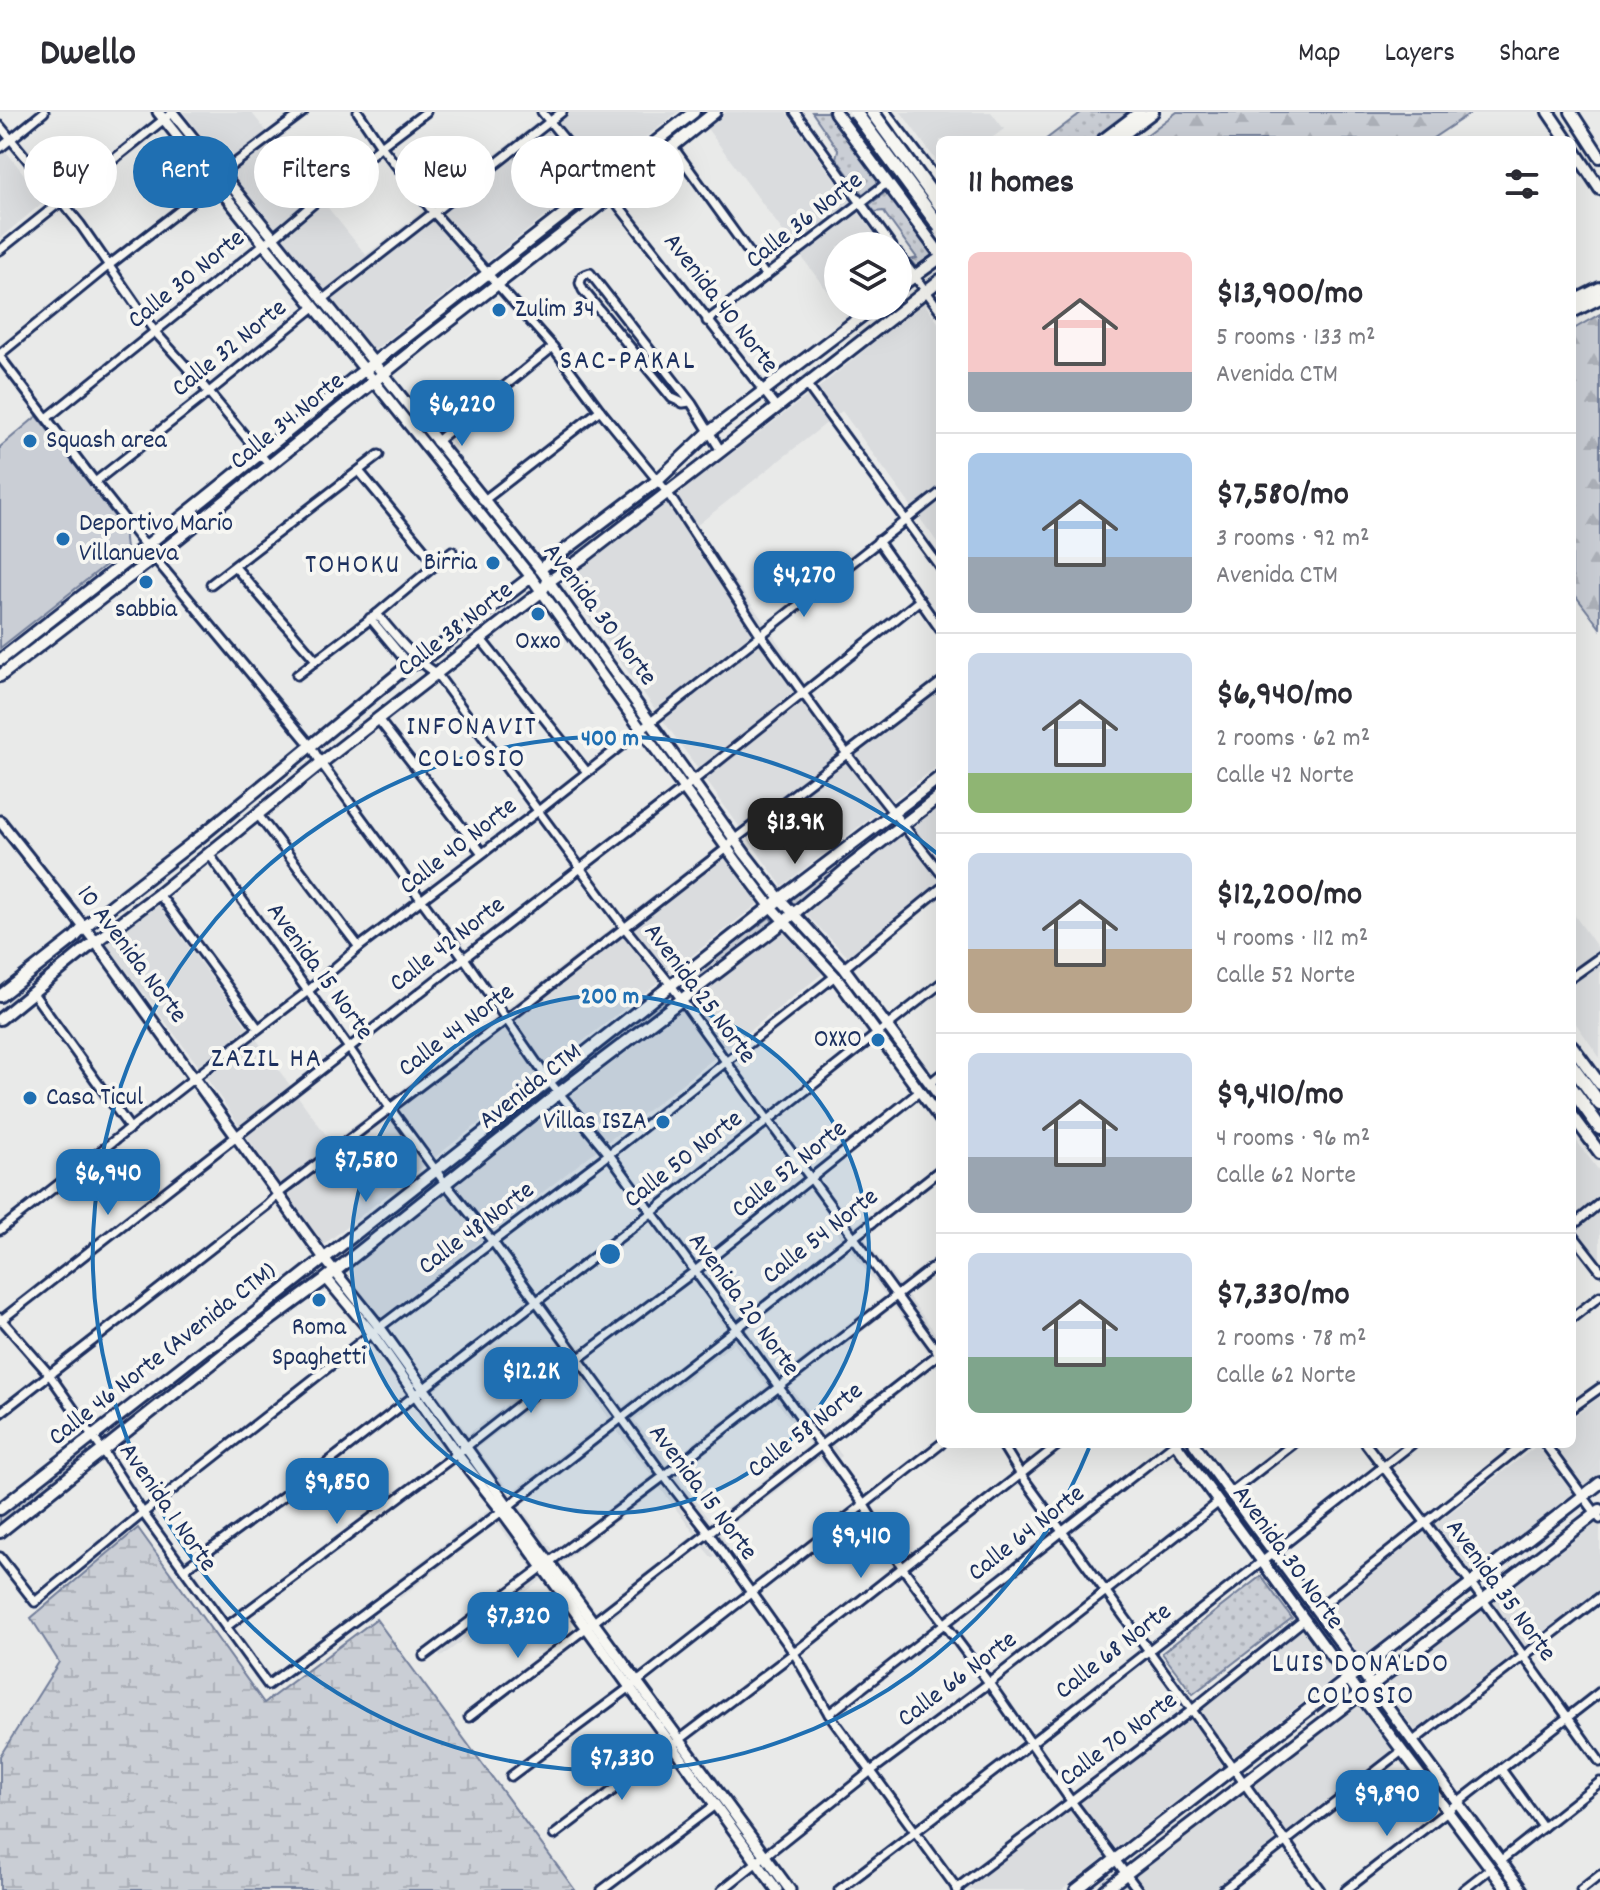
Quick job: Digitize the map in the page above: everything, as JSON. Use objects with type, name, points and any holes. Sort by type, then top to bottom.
[{"type":"highway","points":[[855,112],[936,222]]},
{"type":"highway","points":[[872,112],[936,200]]},
{"type":"highway","points":[[1576,1071],[1600,1104]]},
{"type":"highway","points":[[1576,1095],[1600,1128]]},
{"type":"main road","name":"Calle 34 Norte","points":[[664,136],[694,112]]},
{"type":"main road","points":[[835,112],[936,250]]},
{"type":"main road","points":[[884,112],[936,180]]},
{"type":"main road","points":[[1108,136],[1140,112]]},
{"type":"main road","points":[[1121,136],[1152,112]]},
{"type":"main road","points":[[1548,112],[1564,136]]},
{"type":"main road","points":[[1571,112],[1600,157]]},
{"type":"main road","name":"Calle 34 Norte","points":[[684,137],[712,113]]},
{"type":"main road","points":[[1576,153],[1600,189]]},
{"type":"main road","points":[[902,203],[921,207],[930,203],[936,191]]},
{"type":"main road","name":"Calle 34 Norte","points":[[0,660],[573,208]]},
{"type":"main road","name":"Calle 34 Norte","points":[[0,676],[595,208]]},
{"type":"main road","points":[[914,276],[936,259]]},
{"type":"main road","name":"Calle 38 Norte","points":[[0,1019],[541,592],[548,582],[936,283]]},
{"type":"main road","points":[[1576,300],[1600,288]]},
{"type":"main road","points":[[1576,310],[1600,298]]},
{"type":"main road","name":"Calle 38 Norte","points":[[0,996],[311,746],[658,480],[708,433],[857,320]]},
{"type":"main road","points":[[39,629],[46,640]]},
{"type":"main road","name":"Avenida CTM","points":[[320,1261],[936,780]]},
{"type":"main road","name":"Avenida CTM","points":[[0,1532],[681,998],[785,921],[936,799]]},
{"type":"main road","points":[[200,837],[209,854]]},
{"type":"main road","points":[[1576,1051],[1600,1084]]},
{"type":"main road","points":[[1576,1128],[1600,1153]]},
{"type":"main road","name":"Calle 46 Norte (Avenida CTM)","points":[[0,1509],[320,1261]]},
{"type":"main road","points":[[1076,1890],[1600,1483]]},
{"type":"main road","points":[[1105,1890],[1482,1600],[1599,1514]]},
{"type":"street","points":[[0,148],[44,112]]},
{"type":"street","points":[[238,161],[303,112]]},
{"type":"street","points":[[358,112],[434,213],[553,347],[658,480],[760,634],[847,754],[936,867]]},
{"type":"street","name":"Calle 30 Norte","points":[[47,418],[426,112]]},
{"type":"street","name":"Avenida 40 Norte","points":[[542,112],[562,136]]},
{"type":"street","name":"Calle 32 Norte","points":[[95,482],[562,112]]},
{"type":"street","points":[[795,112],[881,232]]},
{"type":"street","points":[[168,113],[189,136]]},
{"type":"street","points":[[168,113],[182,136]]},
{"type":"street","points":[[117,154],[168,113]]},
{"type":"street","points":[[0,126],[24,156]]},
{"type":"street","points":[[684,162],[766,276]]},
{"type":"street","name":"Calle 36 Norte","points":[[707,321],[888,182]]},
{"type":"street","points":[[238,196],[318,304]]},
{"type":"street","points":[[0,250],[51,208]]},
{"type":"street","points":[[67,208],[155,332],[269,465]]},
{"type":"street","points":[[183,208],[0,355],[95,482],[311,746]]},
{"type":"street","points":[[238,208],[269,241]]},
{"type":"street","name":"Avenida 40 Norte","points":[[620,208],[777,408]]},
{"type":"street","points":[[690,402],[683,403],[672,398],[583,290],[580,283],[582,276],[592,273],[617,310],[690,402],[721,451]]},
{"type":"street","points":[[912,273],[936,305]]},
{"type":"street","name":"Avenida 30 Norte","points":[[318,304],[535,573],[548,582],[735,839],[776,903]]},
{"type":"street","points":[[436,442],[553,347]]},
{"type":"street","name":"Avenida 30 Norte","points":[[378,378],[436,442],[483,501],[535,573],[541,592],[683,789],[737,862],[776,903]]},
{"type":"street","name":"Avenida 40 Norte","points":[[807,385],[936,561]]},
{"type":"street","points":[[483,501],[600,410]]},
{"type":"street","points":[[211,584],[379,455]]},
{"type":"street","points":[[359,471],[436,564]]},
{"type":"street","name":"Calle 40 Norte","points":[[0,1230],[936,496]]},
{"type":"street","points":[[878,541],[936,623]]},
{"type":"street","points":[[297,675],[452,551]]},
{"type":"street","points":[[235,567],[316,660]]},
{"type":"street","name":"Calle 42 Norte","points":[[1,1320],[683,789],[920,600]]},
{"type":"street","name":"Avenida 25 Norte","points":[[373,616],[398,639],[415,664],[436,673],[537,812],[681,998],[936,1349]]},
{"type":"street","points":[[480,638],[587,772]]},
{"type":"street","name":"Calle 44 Norte","points":[[0,1413],[279,1193],[936,686]]},
{"type":"street","points":[[378,719],[482,853]]},
{"type":"street","name":"Avenida 20 Norte","points":[[311,746],[549,1081],[609,1154],[821,1445],[864,1505],[902,1567],[946,1623],[1071,1801],[1138,1890]]},
{"type":"street","points":[[258,815],[359,947]]},
{"type":"street","name":"10 Avenida Norte","points":[[0,821],[95,941],[190,1081],[279,1193],[320,1261],[376,1330],[676,1742]]},
{"type":"street","name":"Avenida 15 Norte","points":[[209,854],[445,1183],[493,1242],[708,1532],[794,1653],[829,1714],[957,1889]]},
{"type":"street","points":[[844,968],[936,892]]},
{"type":"street","points":[[159,894],[258,1028]]},
{"type":"street","points":[[776,903],[793,913],[844,968],[936,1091]]},
{"type":"street","points":[[776,903],[785,921],[835,976],[936,1114]]},
{"type":"street","points":[[1576,974],[1600,957]]},
{"type":"street","name":"Calle 48 Norte","points":[[0,1557],[35,1602],[376,1330],[609,1154],[835,976]]},
{"type":"street","name":"Calle 50 Norte","points":[[184,1569],[304,1481],[651,1213],[936,987]]},
{"type":"street","points":[[33,993],[130,1128]]},
{"type":"street","points":[[930,1083],[936,1078]]},
{"type":"street","name":"Calle 52 Norte","points":[[226,1627],[695,1271],[919,1092]]},
{"type":"street","name":"Calle 54 Norte","points":[[268,1685],[505,1508],[936,1173]]},
{"type":"street","points":[[1576,1223],[1600,1203]]},
{"type":"street","points":[[1576,1239],[1600,1270]]},
{"type":"street","points":[[424,1656],[664,1476],[936,1265]]},
{"type":"street","points":[[1576,1315],[1600,1296]]},
{"type":"street","name":"Avenida 1 Norte","points":[[1,1320],[49,1374],[143,1513],[268,1685]]},
{"type":"street","points":[[217,1343],[225,1353]]},
{"type":"street","name":"Calle 58 Norte","points":[[469,1717],[936,1357]]},
{"type":"street","points":[[1576,1405],[1600,1388]]},
{"type":"street","points":[[511,1776],[936,1448]]},
{"type":"street","points":[[1004,1448],[1320,1890]]},
{"type":"street","points":[[554,1835],[794,1653],[1054,1448]]},
{"type":"street","name":"Calle 64 Norte","points":[[829,1714],[1170,1448]]},
{"type":"street","name":"Avenida 30 Norte","points":[[1178,1448],[1507,1890]]},
{"type":"street","name":"Avenida 30 Norte","points":[[1197,1448],[1522,1890]]},
{"type":"street","points":[[1230,1493],[1288,1448]]},
{"type":"street","name":"Avenida 35 Norte","points":[[1369,1448],[1600,1762]]},
{"type":"street","name":"Calle 68 Norte","points":[[839,1890],[1407,1448]]},
{"type":"street","points":[[1316,1610],[1519,1448]]},
{"type":"street","points":[[1548,1448],[1599,1514]]},
{"type":"street","name":"Calle 66 Norte","points":[[722,1890],[1219,1502]]},
{"type":"street","points":[[1412,1742],[1600,1597]]},
{"type":"street","name":"Calle 70 Norte","points":[[957,1889],[1192,1710],[1305,1619]]},
{"type":"street","points":[[1346,1890],[1600,1692]]},
{"type":"street","points":[[676,1742],[715,1805],[790,1890]]},
{"type":"street","points":[[676,1742],[761,1860],[777,1890]]},
{"type":"street","points":[[1223,1890],[1402,1751]]},
{"type":"street","points":[[1501,1769],[1543,1827]]},
{"type":"street","points":[[1500,1861],[1600,1782]]},
{"type":"street","points":[[602,1890],[715,1805]]},
{"type":"street","points":[[1463,1890],[1491,1868]]},
{"type":"street","points":[[1581,1890],[1600,1875]]},
{"type":"shaded area","points":[[183,112],[251,112],[270,136],[254,136],[254,202],[238,182],[238,136],[202,136]]},
{"type":"shaded area","points":[[550,112],[678,112],[647,136],[519,136]]},
{"type":"shaded area","points":[[726,112],[786,112],[873,232],[824,232],[824,287],[706,127]]},
{"type":"shaded area","points":[[901,112],[991,112],[1004,129],[994,136],[936,136],[936,160]]},
{"type":"shaded area","points":[[511,142],[511,208],[556,208],[372,352],[259,208],[328,208],[366,255],[426,208],[495,208],[495,155]]},
{"type":"shaded area","points":[[5,150],[24,174],[24,208],[36,208],[0,238],[0,154]]},
{"type":"shaded area","points":[[923,302],[936,320],[936,540],[842,411],[696,526],[846,746],[936,684],[936,767],[782,886],[563,581],[822,385],[901,320],[912,320],[912,311]]},
{"type":"shaded area","points":[[936,809],[936,889],[849,958],[803,911]]},
{"type":"shaded area","points":[[718,846],[759,903],[322,1246],[197,1064],[105,942],[156,902],[332,1143]]},
{"type":"shaded area","points":[[1576,918],[1600,951],[1600,1058],[1576,1024]]},
{"type":"shaded area","points":[[784,931],[822,974],[378,1321],[345,1269]]},
{"type":"shaded area","points":[[1576,1140],[1600,1172],[1600,1269],[1576,1236]]},
{"type":"shaded area","points":[[936,1165],[936,1182],[864,1238],[899,1284],[936,1256],[936,1274],[908,1296],[936,1334],[936,1340],[842,1215],[845,1213],[855,1226]]},
{"type":"shaded area","points":[[833,1222],[936,1358],[936,1366],[833,1444],[842,1456],[839,1458],[725,1306],[730,1303],[740,1316],[841,1239],[831,1224]],"holes":[[[850,1250],[885,1295],[781,1375],[747,1330]],[[894,1307],[929,1353],[825,1433],[790,1387]]]},
{"type":"shaded area","points":[[716,1315],[830,1465],[826,1468],[819,1459],[720,1534],[728,1545],[724,1548],[607,1392],[610,1389],[623,1406],[726,1329]],"holes":[[[734,1343],[767,1386],[668,1463],[634,1420]],[[775,1399],[810,1445],[710,1521],[676,1476]]]},
{"type":"shaded area","points":[[569,1356],[715,1556],[712,1558],[702,1546],[603,1626],[423,1379],[445,1363],[453,1375],[435,1390],[468,1434]],"holes":[[[576,1373],[609,1418],[511,1492],[477,1448]],[[617,1431],[652,1475],[554,1551],[520,1506]],[[660,1488],[695,1534],[596,1611],[561,1564]]]},
{"type":"shaded area","points":[[1600,1397],[1600,1475],[1361,1658],[1328,1607],[1534,1448],[1576,1448],[1576,1415]]},
{"type":"shaded area","points":[[491,1508],[544,1578],[441,1657],[432,1645],[532,1568],[497,1523],[400,1598],[390,1585]]},
{"type":"shaded area","points":[[1600,1513],[1600,1593],[1418,1734],[1379,1682]]},
{"type":"shaded area","points":[[1303,1628],[1338,1675],[1062,1890],[966,1890]]},
{"type":"shaded area","points":[[1361,1699],[1400,1750],[1221,1890],[1116,1890]]},
{"type":"green space","points":[[812,112],[830,112],[881,183],[865,196],[836,158],[838,150]]},
{"type":"green space","points":[[1082,112],[1131,112],[1099,136],[1050,136]]},
{"type":"green space","points":[[1177,112],[1472,112],[1436,136],[1145,136]]},
{"type":"green space","points":[[696,117],[676,136],[672,136]]},
{"type":"green space","points":[[887,191],[932,255],[916,267],[912,262],[917,258],[912,251],[912,232],[898,232],[883,211],[875,212],[869,205]]},
{"type":"green space","points":[[580,208],[586,208],[498,276],[499,272]]},
{"type":"green space","points":[[487,282],[486,287],[382,366],[382,363]]},
{"type":"green space","points":[[1600,314],[1600,628],[1576,596],[1576,328]]},
{"type":"green space","points":[[365,375],[368,378],[268,457],[268,454]]},
{"type":"green space","points":[[381,383],[531,567],[530,568]]},
{"type":"green space","name":"Deportivo Mario Villanueva","points":[[37,416],[124,529],[126,549],[0,648],[0,447]]},
{"type":"green space","points":[[256,464],[256,468],[156,547],[157,544]]},
{"type":"green space","points":[[143,554],[146,557],[48,633],[46,630]]},
{"type":"green space","points":[[890,822],[896,824],[795,904],[791,902],[792,899]]},
{"type":"green space","points":[[770,917],[773,922],[679,991],[678,986]]},
{"type":"green space","points":[[792,921],[841,970],[879,1023],[876,1022]]},
{"type":"green space","points":[[661,999],[665,1003],[561,1085],[558,1082],[560,1079]]},
{"type":"green space","points":[[545,1090],[551,1093],[449,1173],[446,1172],[445,1170]]},
{"type":"green space","points":[[433,1178],[437,1181],[436,1185],[333,1262],[331,1259]]},
{"type":"green space","points":[[314,1273],[318,1277],[227,1347],[224,1345],[223,1343]]},
{"type":"green space","points":[[195,1363],[199,1368],[103,1442],[100,1438]]},
{"type":"green space","points":[[1187,1448],[1191,1448],[1262,1549]]},
{"type":"green space","points":[[84,1450],[87,1454],[0,1523],[0,1517]]},
{"type":"green space","points":[[138,1528],[264,1703],[376,1619],[575,1890],[0,1890],[0,1756],[59,1662],[31,1618]]},
{"type":"green space","points":[[1275,1564],[1353,1669],[1349,1671],[1272,1565]]},
{"type":"green space","points":[[1261,1576],[1292,1618],[1193,1694],[1162,1653]]},
{"type":"place","name":"Zulim 34","points":[[499,310]]},
{"type":"place","name":"Squash area","points":[[30,441]]},
{"type":"place","name":"Deportivo Mario Villanueva","points":[[63,539]]},
{"type":"place","name":"Birria","points":[[493,563]]},
{"type":"place","name":"sabbia","points":[[146,582]]},
{"type":"place","name":"Oxxo","points":[[538,614]]},
{"type":"place","name":"OXXO","points":[[878,1040]]},
{"type":"place","name":"Casa Ticul","points":[[30,1098]]},
{"type":"place","name":"Villas ISZA","points":[[663,1122]]},
{"type":"place","name":"Roma Spaghetti","points":[[319,1300]]},
{"type":"district","name":"SAC-PAKAL","points":[[628,363]]},
{"type":"district","name":"TOHOKU","points":[[353,567]]},
{"type":"district","name":"INFONAVIT COLOSIO","points":[[472,745]]},
{"type":"district","name":"ZAZIL HA","points":[[267,1061]]},
{"type":"district","name":"LUIS DONALDO COLOSIO","points":[[1361,1682]]}]
